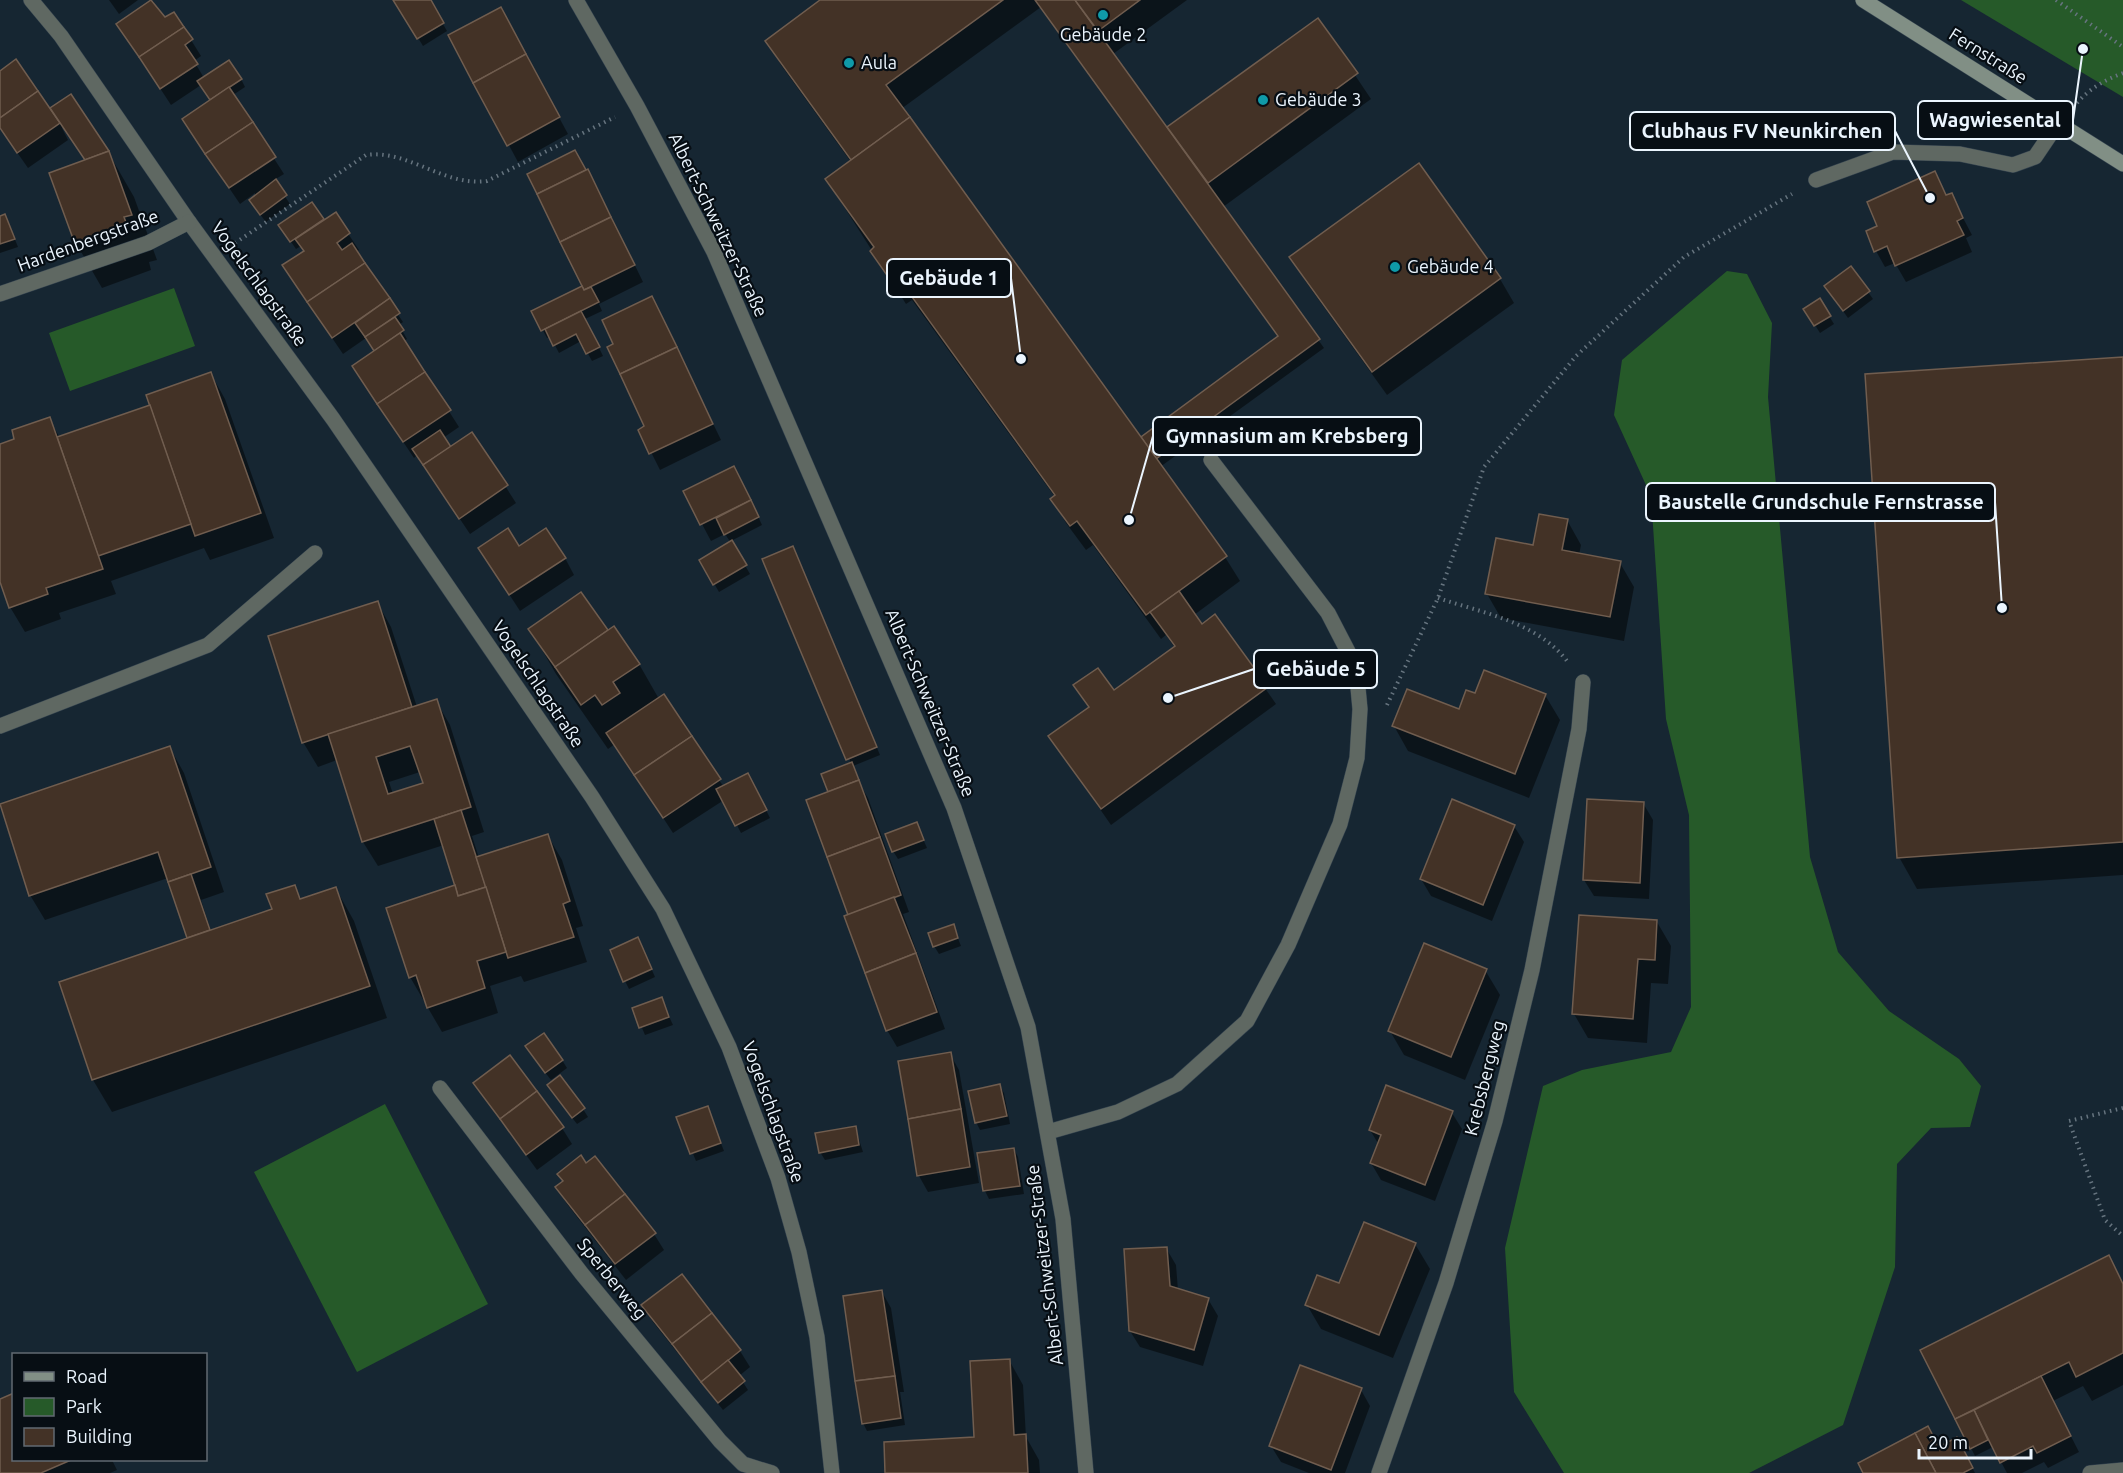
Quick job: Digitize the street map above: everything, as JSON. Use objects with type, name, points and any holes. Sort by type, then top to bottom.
[{"type":"main road","name":"Fernstraße","points":[[1863,0],[2123,164]]},
{"type":"street","name":"Vogelschlagstraße","points":[[31,0],[62,36],[189,222],[333,419],[592,797],[663,909],[729,1047],[778,1178],[799,1252],[817,1337],[832,1473]]},
{"type":"street","name":"Albert-Schweitzer-Straße","points":[[576,0],[637,106],[714,252],[954,808],[1028,1027],[1063,1219],[1086,1473]]},
{"type":"street","points":[[1816,180],[1893,152],[1960,154],[2013,165],[2035,158],[2058,123]]},
{"type":"street","name":"Hardenbergstraße","points":[[0,294],[148,243],[189,222]]},
{"type":"street","points":[[1048,1132],[1118,1112],[1177,1084],[1247,1021],[1288,945],[1340,824],[1357,758],[1360,709],[1356,667],[1328,613],[1210,459]]},
{"type":"street","points":[[0,726],[208,645],[315,553]]},
{"type":"street","name":"Krebsbergweg","points":[[1379,1473],[1446,1282],[1496,1121],[1532,970],[1579,729],[1583,682]]},
{"type":"street","name":"Sperberweg","points":[[440,1088],[582,1274],[720,1441],[743,1464],[772,1473]]},
{"type":"street","points":[[2090,1473],[2123,1470]]},
{"type":"path","points":[[2056,0],[2123,47]]},
{"type":"path","points":[[2058,123],[2086,93],[2108,79],[2123,73]]},
{"type":"path","points":[[216,256],[366,155],[383,152],[469,183],[487,181],[637,106]]},
{"type":"path","points":[[1383,714],[1438,598],[1484,467],[1576,356],[1684,257],[1816,180]]},
{"type":"path","points":[[1438,598],[1524,627],[1554,644],[1583,682]]},
{"type":"path","points":[[2123,1108],[2068,1121],[2105,1220],[2123,1236]]},
{"type":"green space","points":[[1961,0],[2123,0],[2123,97]]},
{"type":"green space","points":[[1727,271],[1747,274],[1772,323],[1768,397],[1810,857],[1838,952],[1889,1011],[1959,1059],[1981,1086],[1970,1127],[1931,1128],[1897,1164],[1895,1267],[1843,1425],[1749,1473],[1564,1473],[1514,1392],[1505,1248],[1543,1086],[1582,1070],[1671,1052],[1691,1007],[1689,815],[1666,719],[1651,496],[1614,415],[1622,360]]},
{"type":"green space","points":[[174,288],[195,346],[70,391],[49,333]]},
{"type":"green space","points":[[385,1104],[488,1304],[357,1372],[254,1172]]},
{"type":"building","points":[[151,0],[165,17],[174,12],[184,27],[139,57],[116,24]]},
{"type":"building","points":[[393,0],[431,0],[444,23],[417,39]]},
{"type":"building","name":"Aula","points":[[820,0],[1003,0],[886,85],[910,117],[851,160],[765,41]]},
{"type":"building","points":[[1035,0],[1075,0],[1320,339],[1156,459],[1141,437],[1278,336]]},
{"type":"building","name":"Gebäude 2","points":[[1075,0],[1140,0],[1098,31]]},
{"type":"building","points":[[501,7],[526,54],[473,83],[448,35]]},
{"type":"building","name":"Gebäude 3","points":[[1318,18],[1358,73],[1208,183],[1167,127]]},
{"type":"building","points":[[184,27],[193,39],[185,45],[198,64],[160,89],[139,57]]},
{"type":"building","points":[[526,54],[560,117],[507,146],[473,83]]},
{"type":"building","points":[[16,59],[38,91],[0,118],[0,71]]},
{"type":"building","points":[[229,60],[242,79],[210,100],[197,81]]},
{"type":"building","points":[[229,87],[253,122],[205,154],[182,119]]},
{"type":"building","points":[[38,91],[60,123],[17,153],[0,128],[0,118]]},
{"type":"building","points":[[71,94],[109,151],[85,160],[50,108]]},
{"type":"building","points":[[910,117],[1227,556],[1146,615],[1077,521],[1070,526],[1050,499],[1055,495],[897,276],[891,281],[870,251],[874,247],[825,179]]},
{"type":"building","points":[[253,122],[276,157],[229,188],[205,154]]},
{"type":"building","points":[[575,150],[586,170],[537,194],[527,174]]},
{"type":"building","points":[[109,151],[132,215],[124,217],[127,225],[75,244],[49,173]]},
{"type":"building","name":"Gebäude 4","points":[[1419,163],[1501,278],[1372,372],[1289,257]]},
{"type":"building","points":[[588,169],[611,217],[560,242],[537,194]]},
{"type":"building","points":[[1935,171],[1946,195],[1952,193],[1963,218],[1957,221],[1964,235],[1895,266],[1887,246],[1874,252],[1866,231],[1877,226],[1867,202]]},
{"type":"building","points":[[276,179],[287,195],[260,215],[249,200]]},
{"type":"building","points":[[312,202],[324,219],[290,242],[278,225]]},
{"type":"building","points":[[336,212],[350,233],[337,243],[342,250],[352,243],[365,263],[307,302],[282,265],[304,251],[295,239]]},
{"type":"building","points":[[5,214],[15,239],[0,244],[0,216]]},
{"type":"building","points":[[611,217],[635,265],[584,290],[560,242]]},
{"type":"building","points":[[365,263],[390,298],[332,338],[307,302]]},
{"type":"building","points":[[1851,266],[1870,291],[1843,311],[1824,286]]},
{"type":"building","points":[[582,286],[584,290],[591,287],[599,302],[541,331],[531,311]]},
{"type":"building","points":[[652,296],[677,347],[620,374],[607,347],[613,344],[602,320]]},
{"type":"building","points":[[390,298],[400,313],[365,337],[355,323]]},
{"type":"building","points":[[1820,298],[1831,316],[1814,326],[1803,309]]},
{"type":"building","points":[[581,311],[600,347],[586,354],[576,334],[553,346],[545,329]]},
{"type":"building","points":[[395,317],[404,330],[374,351],[365,337]]},
{"type":"building","points":[[400,333],[425,372],[377,404],[352,366]]},
{"type":"building","points":[[677,347],[713,424],[649,454],[638,430],[644,426],[620,374]]},
{"type":"building","points":[[2123,357],[2123,842],[1897,858],[1865,374]]},
{"type":"building","points":[[211,372],[261,513],[195,536],[146,395]]},
{"type":"building","points":[[425,372],[451,410],[403,442],[377,404]]},
{"type":"building","points":[[150,405],[191,524],[98,556],[57,437]]},
{"type":"building","points":[[50,417],[103,569],[46,588],[48,594],[9,608],[0,582],[0,444],[14,439],[12,430]]},
{"type":"building","points":[[440,430],[451,447],[423,465],[412,449]]},
{"type":"building","points":[[472,432],[508,485],[459,519],[423,465]]},
{"type":"building","points":[[734,466],[751,500],[700,525],[683,491]]},
{"type":"building","points":[[751,500],[759,517],[724,535],[716,518]]},
{"type":"building","points":[[1539,514],[1568,519],[1562,550],[1621,561],[1610,617],[1485,594],[1496,538],[1533,545]]},
{"type":"building","points":[[508,528],[519,546],[546,528],[566,558],[509,595],[478,548]]},
{"type":"building","points":[[732,540],[747,565],[713,585],[699,560]]},
{"type":"building","points":[[793,546],[877,747],[846,760],[762,559]]},
{"type":"building","points":[[1179,591],[1202,624],[1215,614],[1268,687],[1101,809],[1048,736],[1089,707],[1073,685],[1098,668],[1114,690],[1175,646],[1150,612]]},
{"type":"building","points":[[581,592],[608,630],[555,667],[528,629]]},
{"type":"building","points":[[378,601],[412,707],[302,743],[268,636]]},
{"type":"building","points":[[614,626],[640,664],[613,682],[620,693],[602,705],[595,695],[581,705],[555,667]]},
{"type":"building","points":[[1484,670],[1546,694],[1515,774],[1392,726],[1407,689],[1459,709],[1466,690],[1475,693]]},
{"type":"building","points":[[664,694],[692,736],[634,775],[606,733]]},
{"type":"building","points":[[437,699],[471,807],[362,842],[328,734]],"holes":[[[410,746],[423,783],[388,794],[376,757]]]},
{"type":"building","points":[[692,736],[721,779],[663,818],[634,775]]},
{"type":"building","points":[[170,746],[211,867],[168,882],[158,852],[29,896],[0,804]]},
{"type":"building","points":[[852,762],[859,780],[828,792],[821,774]]},
{"type":"building","points":[[748,773],[767,810],[735,826],[716,789]]},
{"type":"building","points":[[859,780],[880,837],[827,857],[806,800]]},
{"type":"building","points":[[1452,799],[1515,825],[1483,905],[1420,879]]},
{"type":"building","points":[[1587,799],[1644,802],[1640,883],[1583,880]]},
{"type":"building","points":[[461,810],[486,887],[458,896],[434,819]]},
{"type":"building","points":[[917,822],[924,840],[892,852],[885,834]]},
{"type":"building","points":[[548,834],[570,901],[563,904],[574,937],[508,958],[476,857]]},
{"type":"building","points":[[880,837],[901,895],[848,915],[827,857]]},
{"type":"building","points":[[191,874],[210,930],[187,938],[168,882]]},
{"type":"building","points":[[295,885],[300,899],[336,887],[370,986],[92,1080],[59,982],[272,909],[266,894]]},
{"type":"building","points":[[455,885],[458,896],[486,887],[506,952],[477,961],[485,988],[427,1008],[416,975],[409,978],[386,908]]},
{"type":"building","points":[[894,897],[916,953],[865,973],[844,916]]},
{"type":"building","points":[[1579,915],[1657,920],[1655,960],[1638,959],[1633,1019],[1572,1014]]},
{"type":"building","points":[[954,924],[958,938],[933,947],[928,933]]},
{"type":"building","points":[[638,937],[652,969],[623,982],[610,950]]},
{"type":"building","points":[[1424,943],[1487,969],[1451,1057],[1388,1031]]},
{"type":"building","points":[[916,953],[937,1012],[886,1031],[865,973]]},
{"type":"building","points":[[662,997],[669,1017],[639,1028],[632,1008]]},
{"type":"building","points":[[544,1033],[563,1060],[545,1073],[525,1046]]},
{"type":"building","points":[[951,1052],[961,1109],[908,1119],[898,1061]]},
{"type":"building","points":[[510,1055],[537,1091],[500,1119],[473,1083]]},
{"type":"building","points":[[560,1075],[585,1108],[572,1118],[547,1085]]},
{"type":"building","points":[[1000,1084],[1007,1116],[975,1123],[968,1091]]},
{"type":"building","points":[[1386,1085],[1453,1111],[1425,1185],[1370,1163],[1381,1135],[1369,1130]]},
{"type":"building","points":[[537,1091],[564,1127],[526,1155],[500,1119]]},
{"type":"building","points":[[708,1106],[721,1143],[690,1154],[676,1117]]},
{"type":"building","points":[[961,1109],[970,1167],[917,1176],[908,1119]]},
{"type":"building","points":[[856,1126],[859,1145],[819,1153],[815,1133]]},
{"type":"building","points":[[1014,1148],[1020,1186],[983,1191],[977,1153]]},
{"type":"building","points":[[581,1155],[586,1163],[595,1156],[625,1194],[585,1225],[555,1187],[563,1181],[557,1174]]},
{"type":"building","points":[[625,1194],[656,1233],[615,1264],[585,1225]]},
{"type":"building","points":[[1364,1222],[1416,1243],[1379,1335],[1305,1305],[1317,1275],[1339,1283]]},
{"type":"building","points":[[1167,1247],[1170,1286],[1209,1298],[1194,1350],[1129,1331],[1124,1249]]},
{"type":"building","points":[[2109,1255],[2123,1284],[2123,1353],[2076,1377],[2069,1362],[1955,1419],[1920,1350]]},
{"type":"building","points":[[682,1274],[712,1313],[672,1344],[641,1305]]},
{"type":"building","points":[[882,1290],[895,1376],[855,1381],[843,1296]]},
{"type":"building","points":[[712,1313],[741,1350],[701,1382],[672,1344]]},
{"type":"building","points":[[1010,1359],[1014,1435],[1026,1434],[1028,1473],[885,1473],[884,1442],[974,1437],[970,1361]]},
{"type":"building","points":[[728,1360],[745,1381],[718,1403],[701,1382]]},
{"type":"building","points":[[1300,1365],[1362,1388],[1331,1470],[1269,1446]]},
{"type":"building","points":[[895,1376],[901,1418],[862,1424],[855,1381]]},
{"type":"building","points":[[2041,1376],[2071,1436],[2037,1453],[2033,1446],[2000,1463],[1974,1410]]},
{"type":"building","points":[[12,1394],[12,1461],[69,1461],[41,1473],[0,1473],[0,1399]]},
{"type":"building","points":[[1974,1410],[1988,1440],[1970,1449],[1955,1419]]},
{"type":"building","points":[[1928,1426],[1939,1447],[1957,1437],[1973,1468],[1963,1473],[1936,1473],[1915,1433]]},
{"type":"building","points":[[1915,1433],[1936,1473],[1863,1473],[1858,1463]]},
{"type":"place","name":"Gebäude 2","points":[[1103,15]]},
{"type":"place","name":"Wagwiesental","points":[[2083,49]]},
{"type":"place","name":"Aula","points":[[849,63]]},
{"type":"place","name":"Gebäude 3","points":[[1263,100]]},
{"type":"place","name":"Clubhaus FV Neunkirchen","points":[[1930,198]]},
{"type":"place","name":"Gebäude 4","points":[[1395,267]]},
{"type":"place","name":"Gebäude 1","points":[[1021,359]]},
{"type":"place","name":"Gymnasium am Krebsberg","points":[[1129,520]]},
{"type":"place","name":"Baustelle Grundschule Fernstrasse","points":[[2002,608]]},
{"type":"place","name":"Gebäude 5","points":[[1168,698]]}]
